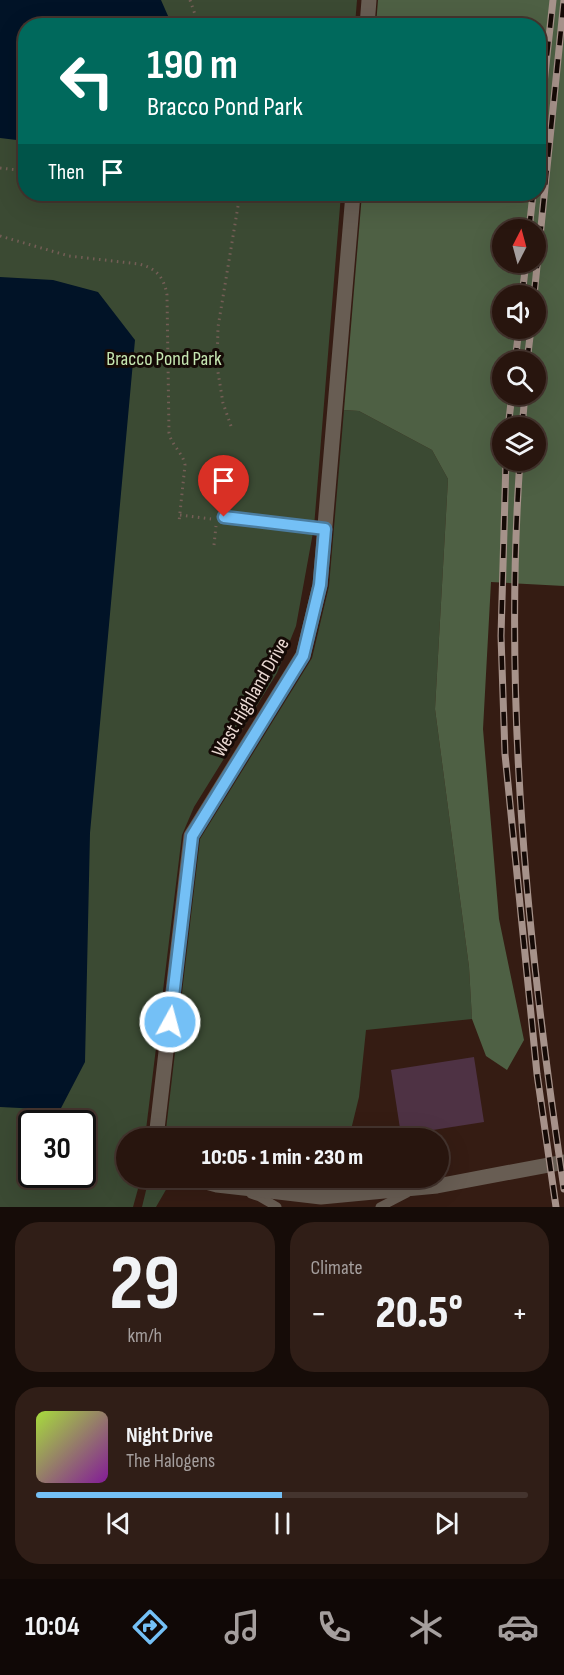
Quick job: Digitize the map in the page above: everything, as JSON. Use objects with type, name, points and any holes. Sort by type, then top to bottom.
[{"type":"street","points":[[368,18],[369,0]]},
{"type":"street","name":"West Highland Drive","points":[[157,1128],[192,836],[303,656],[320,585],[352,201]]},
{"type":"street","points":[[449,1184],[564,1162]]},
{"type":"street","points":[[235,1188],[321,1202],[422,1188]]},
{"type":"lane","points":[[220,518],[325,529]]},
{"type":"lane","points":[[228,1188],[260,1197],[277,1207]]},
{"type":"lane","points":[[380,1207],[406,1193],[428,1188]]},
{"type":"path","points":[[190,0],[196,18]]},
{"type":"path","points":[[0,168],[18,170]]},
{"type":"path","points":[[231,426],[223,403],[217,366],[218,327],[239,201]]},
{"type":"path","points":[[0,236],[69,256],[139,264],[150,267],[162,279],[167,295],[169,434],[172,444],[184,458],[185,465],[179,522]]},
{"type":"path","points":[[180,515],[220,518]]},
{"type":"green space","name":"Bracco Pond Park","points":[[0,0],[357,0],[356,18],[18,18],[18,201],[340,201],[314,527],[296,626],[277,673],[194,807],[182,835],[146,1128],[116,1128],[116,1188],[138,1188],[133,1207],[0,1207]]},
{"type":"green space","points":[[378,0],[564,0],[564,586],[491,582],[483,729],[499,919],[524,1040],[507,1070],[486,1056],[472,1019],[469,967],[435,709],[448,479],[432,450],[359,411],[344,410],[361,201],[546,201],[546,18],[377,18]]},
{"type":"green space","points":[[344,410],[359,411],[432,450],[448,479],[435,709],[469,967],[472,1019],[366,1030],[359,1097],[351,1128],[166,1128],[200,839],[312,658],[329,586]]},
{"type":"green space","points":[[147,1188],[167,1188],[156,1207],[142,1207]]},
{"type":"water","points":[[0,0],[161,0],[169,18],[18,18],[18,140],[0,138]]},
{"type":"water","points":[[0,277],[53,280],[98,292],[135,340],[90,833],[85,1062],[60,1110],[0,1107]]},
{"type":"building","points":[[474,1057],[484,1122],[446,1128],[400,1128],[391,1070]]},
{"type":"railway","points":[[546,65],[553,0]]},
{"type":"railway","points":[[546,178],[564,0]]},
{"type":"railway","points":[[530,219],[532,201]]},
{"type":"railway","points":[[535,285],[544,201]]},
{"type":"railway","points":[[523,285],[525,273]]},
{"type":"railway","points":[[516,351],[518,339]]},
{"type":"railway","points":[[528,351],[530,339]]},
{"type":"railway","points":[[509,417],[511,405]]},
{"type":"railway","points":[[523,417],[524,405]]},
{"type":"railway","points":[[506,471],[501,636],[505,754],[537,1074],[556,1207]]},
{"type":"railway","points":[[520,471],[515,643],[522,826],[540,1008],[564,1189]]},
{"type":"route","points":[[170,1022],[192,836],[303,656],[320,585],[325,529],[224,517]]}]
